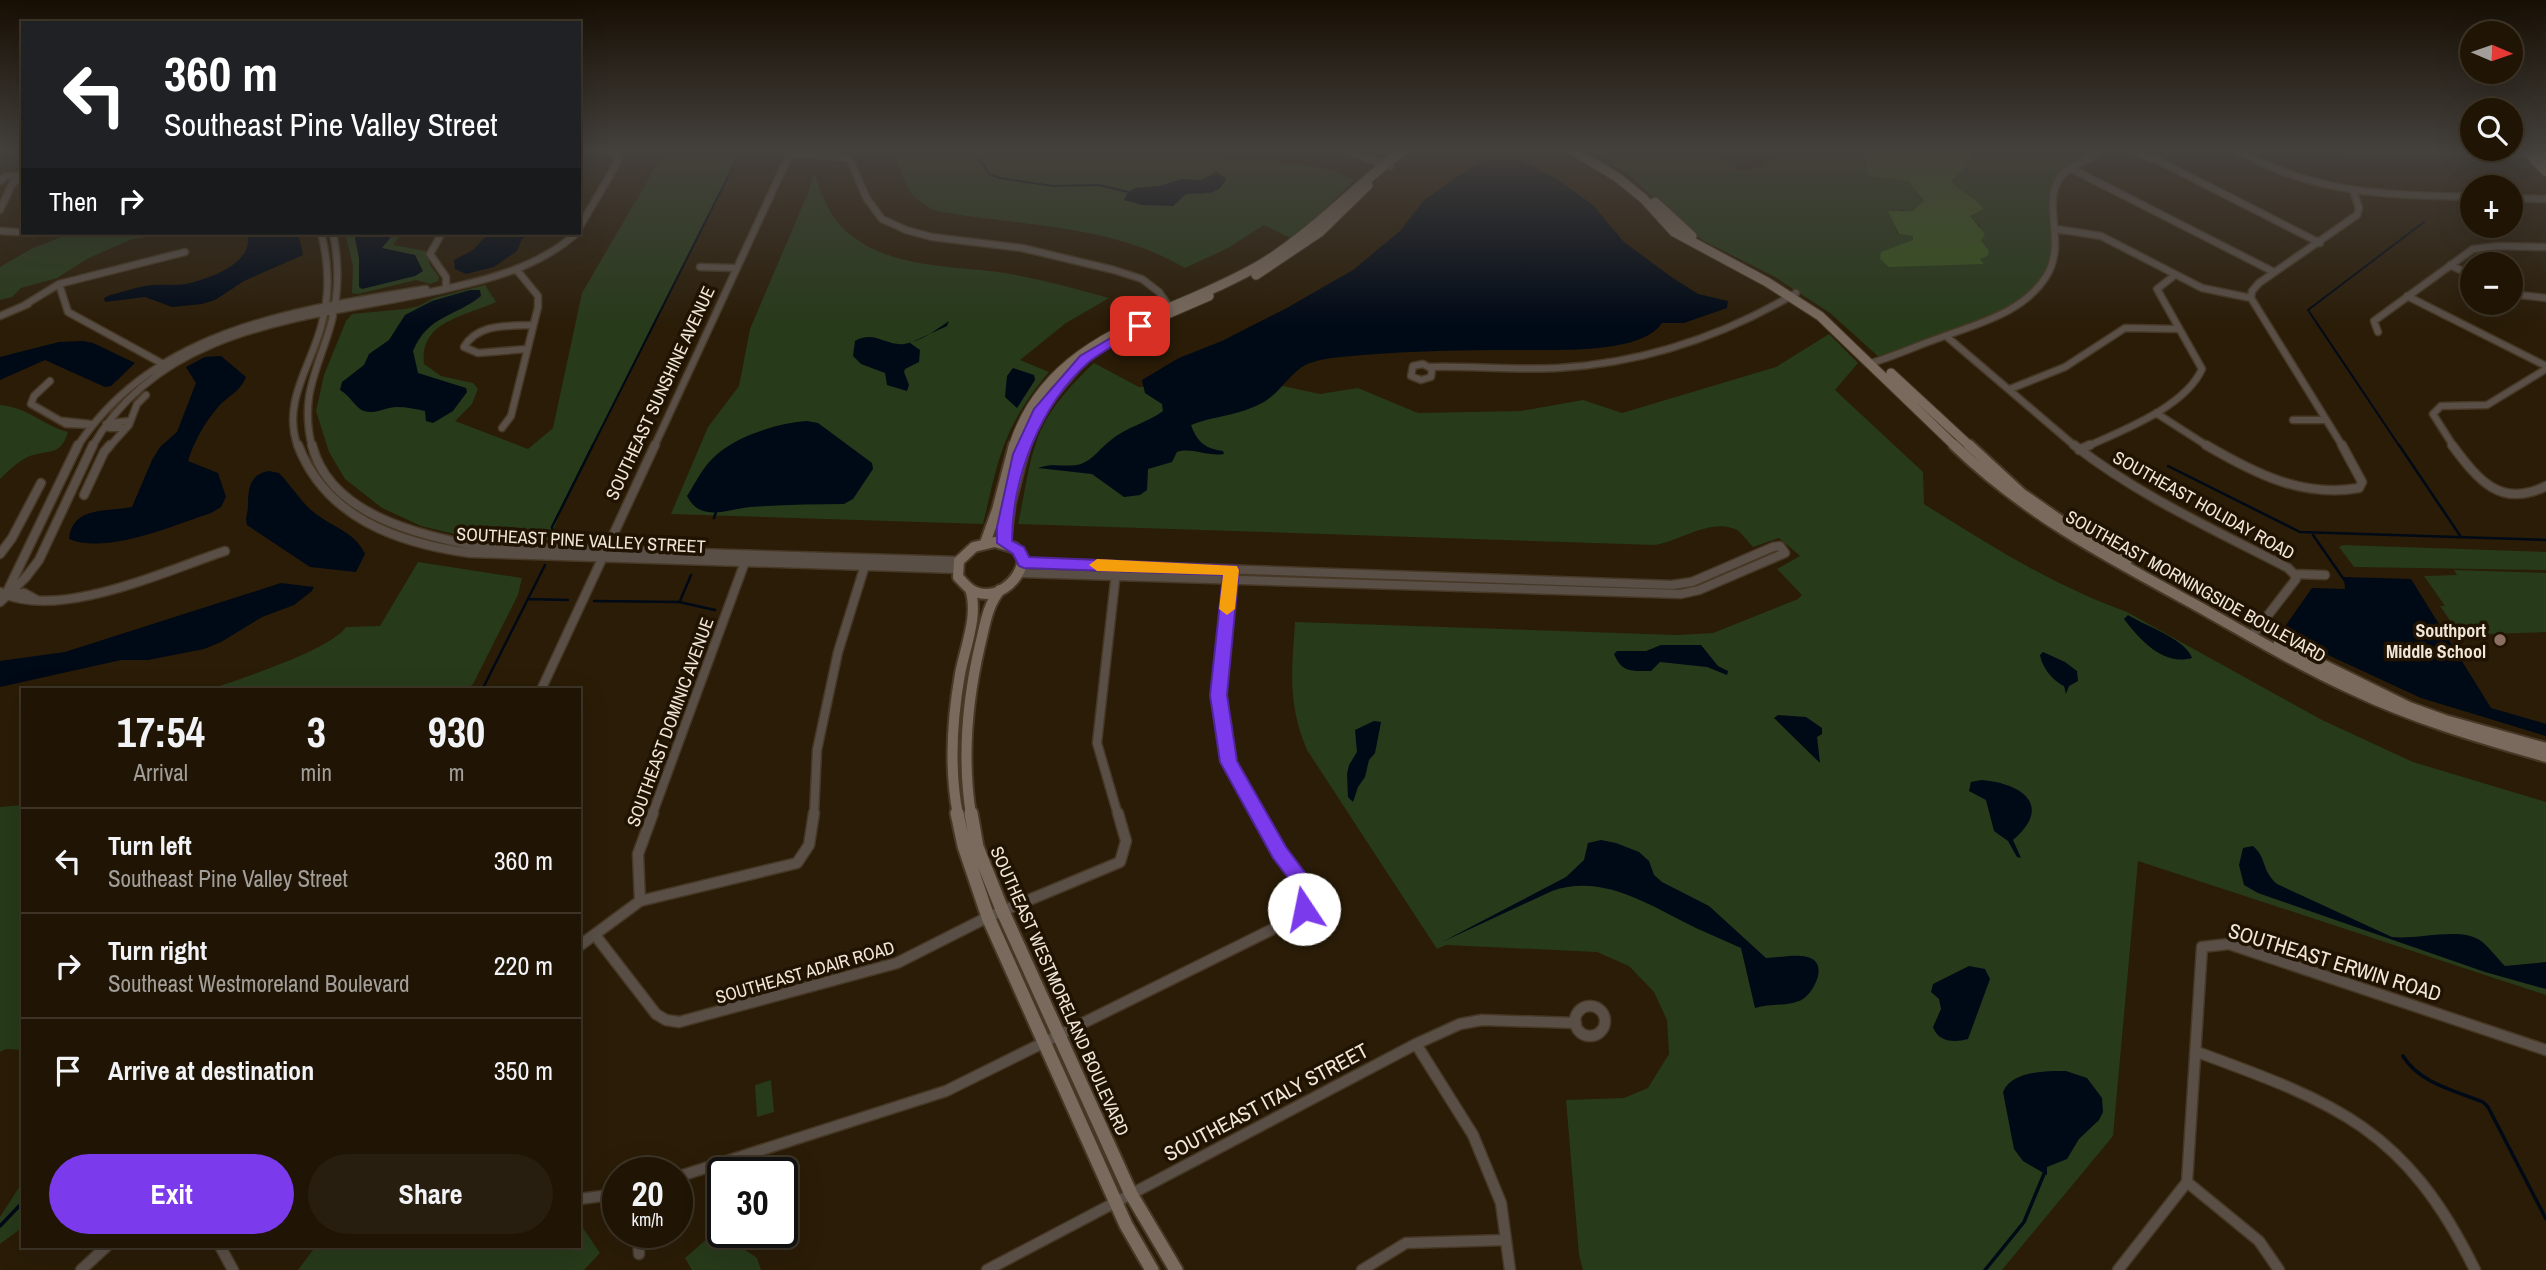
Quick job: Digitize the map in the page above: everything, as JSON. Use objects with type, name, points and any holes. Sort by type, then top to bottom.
[{"type":"street","points":[[581,225],[591,208]]},
{"type":"street","name":"SOUTHEAST SUNSHINE AVENUE","points":[[542,688],[764,208]]},
{"type":"street","points":[[874,208],[882,219],[906,230],[932,237],[1021,248],[1142,279],[1159,292],[1170,308]]},
{"type":"street","points":[[985,543],[994,525],[1010,454],[1031,409],[1052,381],[1078,356],[1111,333],[1270,267],[1320,232],[1343,208]]},
{"type":"street","name":"SOUTHEAST MORNINGSIDE BOULEVARD","points":[[1654,208],[1674,232],[1793,294],[1875,362],[1951,435],[1981,471],[2086,546],[2149,576],[2350,689],[2546,757]]},
{"type":"street","points":[[1875,362],[2012,309],[2042,284],[2057,250],[2052,208]]},
{"type":"street","points":[[2149,208],[2274,272]]},
{"type":"street","points":[[2251,208],[2319,243]]},
{"type":"street","points":[[2156,413],[2189,435],[2287,484],[2311,491],[2350,491],[2359,488],[2362,482],[2360,473],[2251,298],[2252,291],[2259,283],[2357,215],[2359,208]]},
{"type":"street","points":[[2056,229],[2101,236],[2208,291],[2251,298]]},
{"type":"street","points":[[0,231],[21,234]]},
{"type":"street","name":"SOUTHEAST PINE VALLEY STREET","points":[[322,235],[328,261],[326,309],[318,338],[298,388],[293,413],[296,436],[310,475],[341,507],[383,532],[435,548],[490,555],[602,555],[958,565]]},
{"type":"street","name":"SOUTHEAST PINE VALLEY STREET","points":[[333,235],[338,255],[339,284],[335,308],[309,386],[307,433],[328,478],[350,501],[390,524],[442,541],[602,555]]},
{"type":"street","points":[[441,235],[430,254],[446,277],[446,287]]},
{"type":"street","points":[[0,603],[1,594],[22,562],[82,439],[116,398],[165,365],[239,333],[326,309],[397,301],[516,269],[557,253],[574,235]]},
{"type":"street","points":[[2378,332],[2374,321],[2473,249],[2499,246],[2546,247]]},
{"type":"street","points":[[0,316],[46,296],[59,284],[185,251]]},
{"type":"street","points":[[2450,265],[2460,270]]},
{"type":"street","points":[[701,267],[736,268]]},
{"type":"street","points":[[502,428],[511,415],[538,296],[516,269]]},
{"type":"street","points":[[2079,450],[2156,413],[2194,386],[2202,373],[2157,289],[2175,275]]},
{"type":"street","points":[[59,284],[68,312],[165,365]]},
{"type":"street","points":[[1430,367],[1555,368],[1628,359],[1732,329],[1793,294]]},
{"type":"street","points":[[2523,295],[2546,298]]},
{"type":"street","points":[[2407,296],[2546,367]]},
{"type":"street","points":[[1005,543],[1005,527],[1020,454],[1039,412],[1084,359],[1170,308]]},
{"type":"street","points":[[527,349],[478,353],[464,347],[475,333],[533,325]]},
{"type":"street","points":[[2010,390],[2065,367],[2124,328],[2179,329]]},
{"type":"street","name":"SOUTHEAST HOLIDAY ROAD","points":[[1946,335],[2079,450],[2152,498],[2288,568],[2294,574],[2325,575]]},
{"type":"street","points":[[1,594],[30,573],[47,546],[106,424],[165,365]]},
{"type":"street","points":[[2546,367],[2487,405],[2441,406],[2433,414],[2471,471],[2490,488],[2530,496],[2546,486]]},
{"type":"street","points":[[50,381],[34,396],[32,404],[44,410],[51,418],[78,427],[106,424],[109,428],[128,425]]},
{"type":"street","points":[[84,495],[104,452],[128,425],[137,404],[146,395]]},
{"type":"street","points":[[2294,420],[2326,421]]},
{"type":"street","points":[[0,554],[12,538],[41,483]]},
{"type":"street","points":[[54,497],[70,494]]},
{"type":"street","points":[[985,543],[1005,543],[1018,551],[1023,568],[1009,586],[1000,590],[979,592],[970,589],[958,577],[958,565],[974,547],[985,543]]},
{"type":"street","points":[[1023,568],[1115,577],[1231,575],[1690,592],[1779,557],[1785,551],[1780,546],[1773,547],[1692,582],[1634,588]]},
{"type":"street","points":[[1,594],[16,600],[78,600],[225,551]]},
{"type":"street","name":"SOUTHEAST DOMINIC AVENUE","points":[[640,901],[638,854],[746,559]]},
{"type":"street","points":[[581,944],[640,901],[797,863],[810,845],[817,750],[838,652],[865,563]]},
{"type":"street","points":[[1023,568],[1117,566],[1231,575]]},
{"type":"street","name":"SOUTHEAST ADAIR ROAD","points":[[595,934],[656,1014],[666,1020],[679,1022],[700,1019],[897,963],[988,917],[1120,862],[1126,841],[1097,743],[1117,566]]},
{"type":"street","points":[[2254,634],[2296,579],[2294,574]]},
{"type":"street","points":[[693,1172],[946,1091],[1295,918],[1304,909],[1307,896],[1303,883],[1280,852],[1228,762],[1219,695],[1231,575]]},
{"type":"street","name":"SOUTHEAST WESTMORELAND BOULEVARD","points":[[970,589],[975,603],[968,669],[964,846],[988,917],[1126,1225],[1152,1270]]},
{"type":"street","name":"SOUTHEAST WESTMORELAND BOULEVARD","points":[[968,669],[989,603],[1000,590]]},
{"type":"street","name":"SOUTHEAST MORNINGSIDE BOULEVARD","points":[[2409,710],[2546,748]]},
{"type":"street","name":"SOUTHEAST WESTMORELAND BOULEVARD","points":[[963,806],[1003,912],[1058,1035],[1131,1194],[1176,1270]]},
{"type":"street","name":"SOUTHEAST ERWIN ROAD","points":[[2188,1182],[2202,947],[2222,943],[2546,1050]]},
{"type":"street","name":"SOUTHEAST ITALY STREET","points":[[988,1270],[1416,1044],[1460,1024],[1482,1020],[1576,1023]]},
{"type":"street","points":[[1416,1044],[1473,1135],[1501,1203],[1510,1270]]},
{"type":"street","points":[[2197,1052],[2310,1094],[2347,1114],[2380,1138],[2406,1162],[2441,1204],[2476,1270]]},
{"type":"street","points":[[2118,1270],[2188,1182],[2259,1241],[2279,1270]]},
{"type":"street","points":[[581,1199],[602,1196]]},
{"type":"street","points":[[1362,1270],[1406,1243],[1505,1240]]},
{"type":"street","points":[[81,1270],[105,1248]]},
{"type":"street","points":[[221,1248],[233,1270]]},
{"type":"street","points":[[639,1248],[639,1254]]},
{"type":"green space","points":[[631,208],[711,208],[564,501],[550,540],[463,536],[421,526],[382,508],[345,479],[329,452],[316,411],[324,375],[346,321],[352,314],[419,306],[434,298],[485,285],[496,302],[459,316],[437,329],[424,350],[424,364],[441,376],[473,383],[478,389],[472,404],[455,421],[528,449],[553,428],[582,293]]},
{"type":"green space","points":[[801,208],[828,208],[844,230],[852,236],[869,247],[908,261],[1023,276],[1109,298],[1066,323],[1020,360],[1049,372],[1012,427],[999,461],[983,524],[671,514],[708,427],[739,386],[750,329]]},
{"type":"green space","points":[[931,208],[1326,208],[1290,238],[1264,225],[1228,248],[1185,268],[1127,243],[1096,235]]},
{"type":"green space","points":[[1664,208],[1916,208],[1912,211],[1900,210],[1894,224],[1898,234],[1913,236],[1913,241],[1889,250],[1889,267],[1983,263],[1980,259],[1980,226],[1970,216],[1983,208],[2049,208],[2051,252],[2048,267],[2039,283],[2009,307],[1965,328],[1880,358],[1830,313],[1775,277],[1686,229]]},
{"type":"green space","points":[[1915,208],[1983,208],[1970,216],[1985,234],[1981,241],[1989,251],[1987,256],[1980,259],[1984,264],[1889,267],[1880,259],[1881,252],[1913,240],[1913,236],[1899,234],[1888,211],[1912,211]]},
{"type":"green space","points":[[66,235],[165,235],[132,239],[87,259],[57,278],[21,288],[12,297],[0,300],[0,267],[31,249]]},
{"type":"green space","points":[[345,235],[400,235],[393,245],[426,251],[430,265],[439,277],[438,281],[430,284],[416,280],[358,294],[352,293],[353,266]]},
{"type":"green space","points":[[1829,334],[1858,363],[1835,390],[1923,472],[1924,504],[2022,564],[2100,602],[2127,612],[2322,720],[2413,762],[2546,802],[2546,995],[2138,861],[2113,1136],[2002,1270],[1583,1270],[1579,1255],[1566,1100],[1624,1098],[1648,1088],[1669,1054],[1667,1020],[1654,992],[1629,966],[1597,952],[1446,945],[1437,949],[1307,750],[1296,717],[1292,687],[1295,622],[1677,635],[1713,633],[1798,599],[1802,595],[1777,569],[1800,556],[1779,538],[1753,547],[1737,530],[1717,526],[1655,545],[1018,524],[1030,463],[1040,431],[1052,410],[1094,363],[1139,387],[1283,386],[1320,394],[1358,388],[1418,413],[1521,411],[1583,400],[1622,413],[1776,367]]},
{"type":"green space","points":[[0,405],[19,409],[68,432],[59,448],[24,459],[0,479]]},
{"type":"green space","points":[[2339,547],[2546,552],[2546,570],[2354,567]]},
{"type":"green space","points":[[418,562],[522,578],[518,595],[473,684],[468,688],[215,688],[304,654],[337,636],[346,627],[380,626]]},
{"type":"green space","points":[[2454,570],[2546,573],[2546,632],[2460,635],[2440,606],[2445,606],[2424,576],[2457,575]]},
{"type":"green space","points":[[21,805],[21,1050],[6,1049],[0,1052],[0,807]]},
{"type":"green space","points":[[771,1080],[774,1112],[757,1117],[755,1085]]},
{"type":"green space","points":[[21,1184],[21,1228],[0,1244],[0,1217]]},
{"type":"green space","points":[[581,1225],[600,1253],[584,1270],[298,1270],[314,1248],[581,1248]]},
{"type":"green space","points":[[707,1239],[707,1248],[742,1248],[757,1258],[761,1270],[692,1270],[685,1258]]},
{"type":"shaded area","points":[[1418,208],[1596,208],[1624,242],[1698,294],[1728,301],[1727,308],[1684,323],[1662,323],[1651,334],[1615,346],[1570,350],[1399,353],[1316,361],[1298,370],[1262,403],[1244,411],[1191,425],[1203,444],[1223,451],[1224,454],[1177,452],[1172,462],[1148,469],[1147,490],[1140,495],[1124,497],[1092,474],[1038,468],[1081,464],[1117,436],[1163,411],[1162,404],[1145,393],[1142,380],[1179,358],[1222,341],[1285,309],[1353,270],[1400,231]]},
{"type":"shaded area","points":[[247,235],[298,235],[303,255],[244,281],[215,300],[202,304],[172,307],[145,297],[105,302],[104,298],[110,295],[137,288],[186,284],[217,274],[237,261],[248,244]]},
{"type":"shaded area","points":[[354,235],[392,235],[382,248],[415,255],[423,271],[415,276],[362,289],[359,287],[359,258]]},
{"type":"shaded area","points":[[487,235],[529,235],[522,239],[517,251],[494,267],[466,274],[455,269],[454,260],[473,250]]},
{"type":"shaded area","points":[[470,290],[480,290],[481,296],[434,323],[419,339],[413,351],[418,373],[466,388],[467,392],[453,411],[433,423],[426,421],[425,411],[411,408],[393,407],[368,412],[358,407],[340,390],[342,382],[364,365],[369,354],[389,340],[405,315],[432,301]]},
{"type":"shaded area","points":[[949,321],[947,326],[929,334],[939,328]]},
{"type":"shaded area","points":[[862,338],[897,344],[912,342],[910,343],[920,350],[919,362],[905,369],[909,385],[907,391],[887,385],[885,373],[861,364],[853,356],[855,341]]},
{"type":"shaded area","points":[[83,341],[135,363],[111,386],[105,387],[45,360],[0,380],[0,357],[59,342]]},
{"type":"shaded area","points":[[221,356],[246,377],[241,386],[209,418],[188,461],[218,473],[226,497],[221,507],[211,513],[120,541],[84,543],[69,539],[72,528],[84,516],[92,512],[132,507],[152,460],[160,447],[177,432],[196,383],[186,367],[205,357]]},
{"type":"shaded area","points":[[1013,368],[1034,375],[1035,380],[1017,408],[1005,397],[1007,376]]},
{"type":"shaded area","points":[[807,421],[818,423],[872,463],[873,469],[853,499],[844,504],[751,507],[713,512],[698,508],[687,496],[712,459],[731,444],[769,428]]},
{"type":"shaded area","points":[[269,471],[279,473],[318,516],[355,539],[365,554],[356,572],[310,567],[247,525],[251,484],[257,476]]},
{"type":"shaded area","points":[[2344,577],[2411,579],[2491,708],[2546,724],[2546,736],[2421,698],[2287,636],[2286,625],[2312,588],[2345,589]]},
{"type":"shaded area","points":[[281,583],[314,587],[294,605],[262,617],[204,649],[148,660],[121,660],[0,687],[0,661],[65,652]]},
{"type":"shaded area","points":[[2128,615],[2174,639],[2192,658],[2171,658],[2153,649],[2124,619]]},
{"type":"shaded area","points":[[1661,645],[1701,645],[1718,666],[1728,671],[1727,675],[1707,667],[1660,662],[1651,671],[1633,671],[1620,665],[1614,654],[1617,651],[1646,651]]},
{"type":"shaded area","points":[[2043,652],[2077,671],[2078,681],[2069,686],[2066,694],[2064,686],[2052,677],[2043,664],[2040,655]]},
{"type":"shaded area","points":[[1778,715],[1806,717],[1822,728],[1822,734],[1817,737],[1820,763],[1774,718]]},
{"type":"shaded area","points":[[1374,721],[1381,722],[1375,753],[1369,760],[1365,777],[1353,802],[1348,797],[1347,774],[1357,752],[1355,730]]},
{"type":"shaded area","points":[[1981,780],[2009,786],[2027,798],[2031,806],[2031,816],[2013,840],[2021,858],[2017,857],[2008,841],[1994,831],[1986,800],[1969,791],[1971,782]]},
{"type":"shaded area","points":[[1601,840],[1639,852],[1649,861],[1654,875],[1662,882],[1709,906],[1766,958],[1800,956],[1815,961],[1818,976],[1810,992],[1798,1001],[1755,1008],[1741,948],[1626,894],[1590,886],[1552,891],[1442,942],[1566,877],[1584,860],[1588,843]]},
{"type":"shaded area","points":[[2253,846],[2268,874],[2277,884],[2392,937],[2463,934],[2481,941],[2505,966],[2546,962],[2546,989],[2485,972],[2258,893],[2244,885],[2239,865],[2243,848]]},
{"type":"shaded area","points":[[1969,966],[1985,969],[1990,979],[1968,1039],[1947,1040],[1939,1036],[1933,1027],[1941,1009],[1939,999],[1931,992],[1933,984]]},
{"type":"shaded area","points":[[2066,1071],[2087,1078],[2102,1098],[2103,1112],[2099,1120],[2079,1139],[2067,1159],[2047,1167],[2047,1175],[2023,1161],[2014,1149],[2003,1092],[2007,1085],[2021,1076]]},
{"type":"waterway","points":[[592,447],[712,208]]},
{"type":"waterway","points":[[2400,447],[2308,310],[2424,222]]},
{"type":"waterway","points":[[2399,445],[2461,537]]},
{"type":"waterway","points":[[554,540],[552,527],[592,447]]},
{"type":"waterway","points":[[2168,466],[2300,532],[2546,540]]},
{"type":"waterway","points":[[714,518],[716,512]]},
{"type":"waterway","points":[[2313,535],[2345,581]]},
{"type":"waterway","points":[[483,688],[545,565]]},
{"type":"waterway","points":[[680,601],[691,575]]},
{"type":"waterway","points":[[528,599],[568,600]]},
{"type":"waterway","points":[[594,601],[679,602],[715,610]]},
{"type":"waterway","points":[[2403,1056],[2428,1080],[2483,1102],[2488,1107],[2546,1219]]},
{"type":"waterway","points":[[1985,1270],[2024,1222],[2044,1174]]},
{"type":"waterway","points":[[0,1226],[21,1204]]},
{"type":"slow traffic","points":[[1097,565],[1231,570],[1227,609]]},
{"type":"place","name":"Southport Middle School","points":[[2500,640]]},
{"type":"route","points":[[1140,326],[1084,359],[1039,412],[1020,454],[1005,527],[1005,543],[1018,551],[1024,562],[1231,570],[1219,695],[1228,762],[1262,823],[1303,883],[1307,896],[1304,909]]}]
